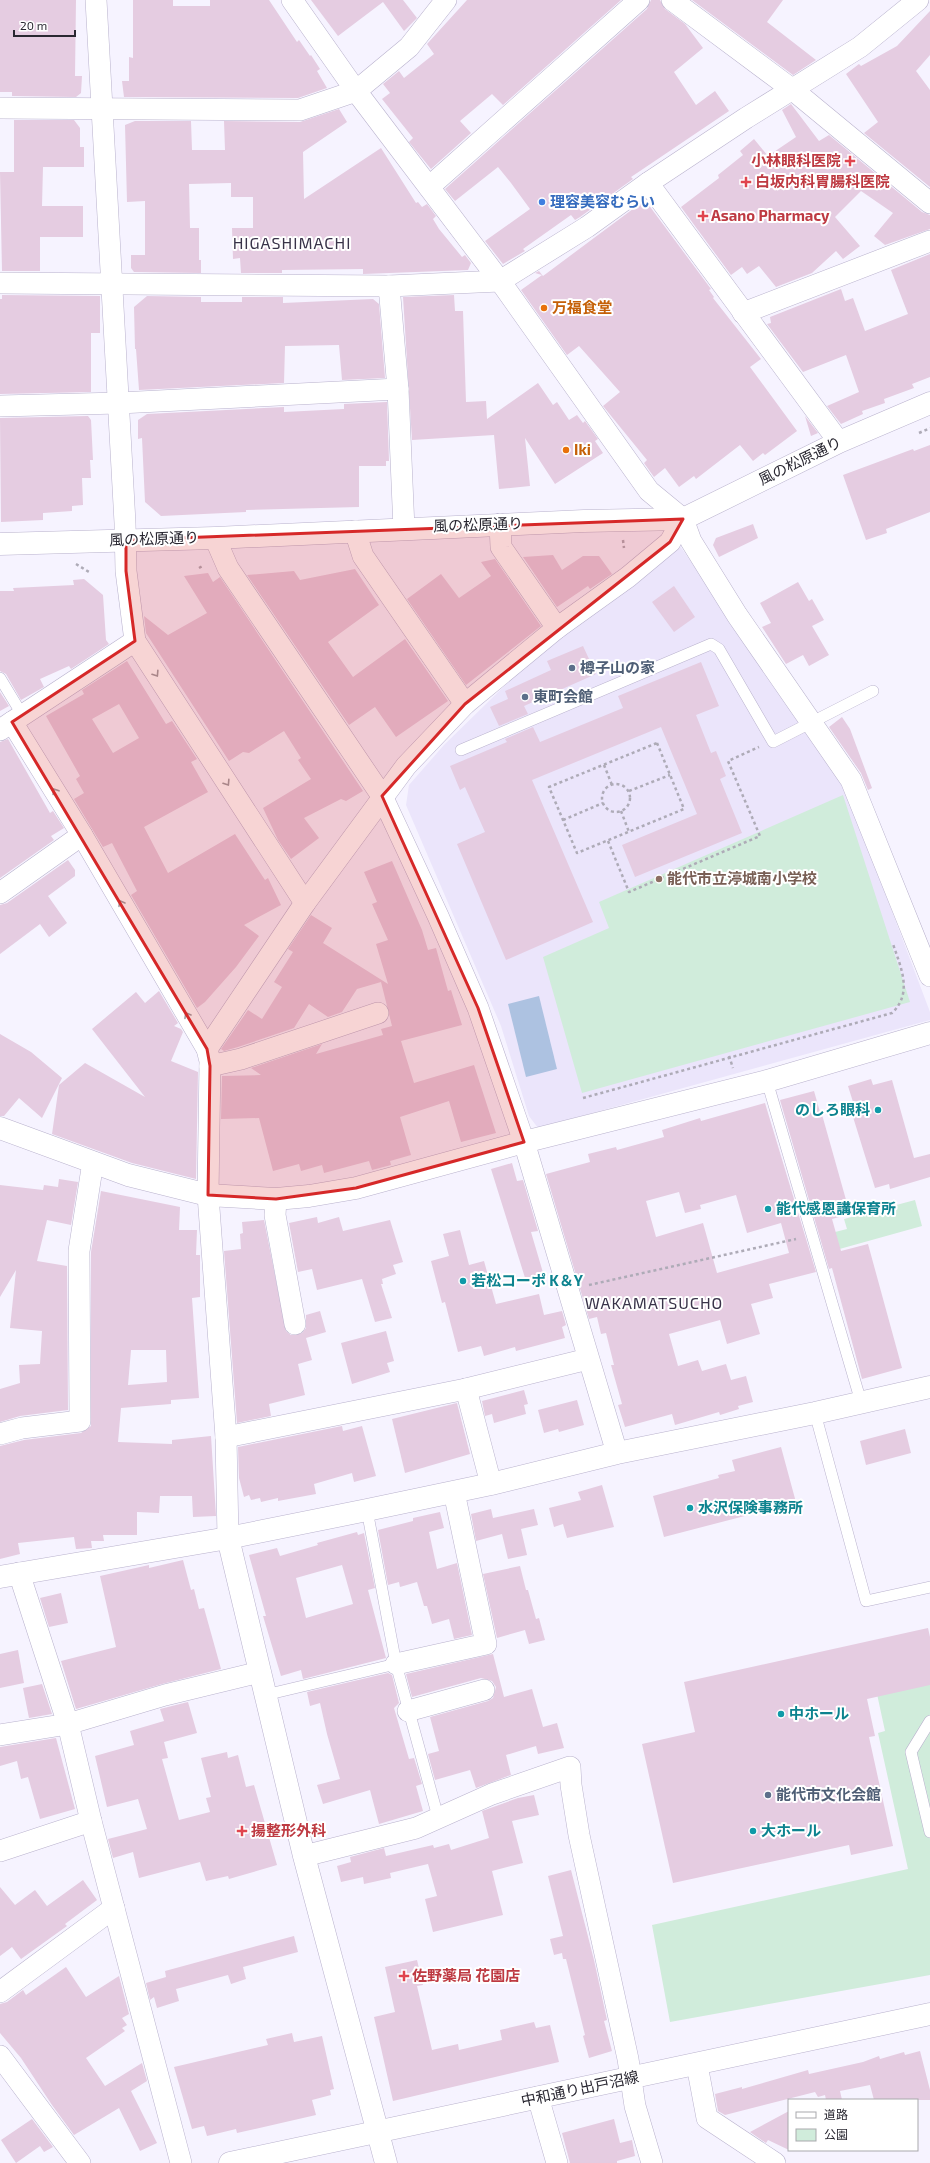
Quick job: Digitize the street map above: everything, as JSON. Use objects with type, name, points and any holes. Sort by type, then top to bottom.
[{"type":"street","points":[[96,0],[126,540],[126,571],[135,641],[305,902]]},
{"type":"street","points":[[292,0],[356,91],[500,281],[649,491],[683,519],[691,541],[729,602],[851,780],[930,976]]},
{"type":"street","points":[[0,108],[102,110],[300,110],[356,91],[409,47],[446,0]]},
{"type":"street","points":[[429,187],[639,0]]},
{"type":"street","points":[[672,0],[793,90],[930,203]]},
{"type":"street","points":[[0,283],[389,286],[500,281],[587,226],[648,183],[746,118],[860,47],[918,0]]},
{"type":"street","points":[[648,183],[838,442]]},
{"type":"street","points":[[743,314],[930,241]]},
{"type":"street","points":[[389,286],[398,389],[404,529]]},
{"type":"street","points":[[0,406],[118,403],[398,389]]},
{"type":"street","name":"風の松原通り","points":[[0,544],[215,538],[500,524],[683,519],[838,442],[930,403]]},
{"type":"street","points":[[208,1058],[305,902],[382,796],[406,766],[465,704],[557,628],[628,577],[670,542],[683,519]]},
{"type":"street","points":[[500,524],[501,547],[557,628]]},
{"type":"street","points":[[355,531],[363,556],[465,704]]},
{"type":"street","points":[[215,538],[228,568],[382,796],[438,916],[478,1008],[524,1142],[567,1290],[617,1453]]},
{"type":"street","points":[[135,641],[12,723],[82,835],[208,1058],[208,1196],[226,1437],[228,1538],[304,1856],[386,2163]]},
{"type":"street","points":[[0,893],[82,835]]},
{"type":"street","points":[[208,1058],[241,1059],[378,1013]]},
{"type":"street","points":[[1,1131],[128,1175],[208,1196],[276,1199],[309,1196],[356,1188],[524,1142],[767,1081],[930,1033]]},
{"type":"street","points":[[0,1434],[22,1428],[80,1421],[79,1251],[93,1162]]},
{"type":"street","points":[[276,1199],[276,1214],[295,1324]]},
{"type":"street","points":[[226,1437],[466,1389],[588,1359]]},
{"type":"street","points":[[181,2163],[91,1821],[68,1724],[10,1575],[228,1538],[367,1510],[491,1484],[617,1453],[815,1413],[930,1386]]},
{"type":"street","points":[[466,1389],[491,1484]]},
{"type":"street","points":[[396,1664],[486,1644],[454,1492]]},
{"type":"street","points":[[0,1735],[68,1724],[165,1695],[260,1672]]},
{"type":"street","points":[[408,1711],[484,1690]]},
{"type":"street","points":[[304,1856],[416,1828],[492,1794],[570,1767],[571,1785],[579,1835],[632,2078],[635,2106],[652,2163]]},
{"type":"street","points":[[0,1851],[91,1821]]},
{"type":"street","points":[[0,1992],[114,1908]]},
{"type":"street","name":"中和通り出戸沼線","points":[[230,2163],[538,2097],[697,2065],[930,2014]]},
{"type":"street","points":[[0,2056],[80,2163]]},
{"type":"street","points":[[697,2065],[707,2118],[774,2163]]},
{"type":"street","points":[[538,2097],[556,2163]]},
{"type":"lane","points":[[461,750],[711,644],[719,649],[772,742],[873,691]]},
{"type":"lane","points":[[0,678],[12,723]]},
{"type":"lane","points":[[767,1081],[861,1402]]},
{"type":"lane","points":[[815,1413],[866,1601],[930,1587]]},
{"type":"lane","points":[[367,1510],[396,1664],[438,1817]]},
{"type":"lane","points":[[265,1695],[396,1664]]},
{"type":"lane","points":[[930,1721],[911,1752],[930,1832]]},
{"type":"path","points":[[608,841],[629,892],[760,836],[728,761],[772,742]]},
{"type":"path","points":[[657,743],[684,809],[577,853],[563,820],[549,787],[657,743]]},
{"type":"path","points":[[604,765],[612,785]]},
{"type":"path","points":[[629,791],[670,775]]},
{"type":"path","points":[[612,785],[621,785],[629,791],[630,801],[626,809],[621,811],[609,810],[603,803],[603,794],[612,785]]},
{"type":"path","points":[[563,820],[603,803]]},
{"type":"path","points":[[621,811],[629,832]]},
{"type":"path","points":[[584,1098],[892,1013],[903,997],[905,983],[892,942]]},
{"type":"path","points":[[729,1058],[733,1069]]},
{"type":"path","points":[[567,1290],[813,1235]]},
{"type":"highlighted area","points":[[683,519],[670,542],[465,704],[382,796],[478,1008],[524,1142],[356,1188],[276,1199],[208,1195],[210,1066],[207,1049],[12,722],[135,641],[126,571],[126,540]]},
{"type":"shaded area","name":"能代市立渟城南小学校","points":[[680,546],[842,779],[930,1012],[930,1020],[538,1128],[529,1116],[501,1026],[406,805],[409,785],[444,745],[532,659]]},
{"type":"green space","points":[[843,795],[910,1002],[582,1093],[543,957],[609,928],[599,902]]},
{"type":"green space","points":[[915,1200],[922,1226],[836,1250],[831,1233],[847,1229],[844,1219]]},
{"type":"green space","points":[[930,1682],[930,1975],[670,2022],[652,1925],[908,1869],[878,1733],[885,1731],[877,1694]]},
{"type":"water","points":[[539,996],[557,1069],[526,1077],[508,1004]]},
{"type":"building","points":[[0,0],[76,0],[75,76],[82,76],[81,93],[76,97],[12,96],[12,92],[0,92]]},
{"type":"building","points":[[133,0],[173,0],[173,6],[210,6],[210,0],[269,0],[297,42],[299,40],[310,56],[311,55],[320,69],[317,71],[327,88],[298,98],[124,97],[122,81],[129,81],[129,57],[133,58]]},
{"type":"building","points":[[311,0],[403,0],[417,18],[404,31],[383,2],[338,36]]},
{"type":"building","points":[[467,0],[621,0],[503,105],[492,94],[460,121],[471,133],[431,169],[409,142],[413,138],[382,99],[390,93],[383,84],[399,71],[404,78],[434,54],[427,44]]},
{"type":"building","points":[[651,0],[660,0],[665,9],[685,24],[703,48],[674,72],[696,105],[715,91],[729,111],[631,177],[633,179],[580,217],[575,220],[571,215],[523,249],[525,251],[503,264],[485,241],[530,209],[511,183],[498,167],[455,201],[445,189],[647,9]]},
{"type":"building","points":[[692,0],[783,0],[767,22],[816,60],[793,75]]},
{"type":"building","points":[[930,11],[930,55],[916,71],[930,90],[930,187],[864,133],[878,122],[846,74],[859,64],[861,66],[897,46]]},
{"type":"building","points":[[791,104],[819,141],[829,135],[922,212],[930,215],[930,229],[885,245],[874,236],[893,213],[861,191],[835,217],[860,246],[843,259],[836,251],[812,273],[776,287],[759,266],[747,274],[742,267],[731,275],[681,207],[719,178],[718,175],[743,155],[740,151],[754,139],[768,156],[796,137],[782,110]]},
{"type":"building","points":[[339,109],[347,122],[303,152],[304,199],[381,148],[416,203],[418,202],[422,207],[427,204],[436,216],[433,219],[439,229],[462,257],[465,255],[471,263],[468,270],[363,274],[363,269],[282,270],[282,273],[241,273],[240,258],[233,259],[232,228],[253,228],[253,197],[231,197],[231,183],[189,184],[190,228],[199,228],[199,260],[201,260],[201,273],[134,272],[131,268],[131,255],[145,255],[145,201],[127,202],[125,125],[135,121],[191,121],[192,150],[225,150],[224,121],[300,122]]},
{"type":"building","points":[[14,120],[74,120],[80,128],[80,147],[84,147],[84,167],[43,167],[42,206],[83,206],[83,237],[40,237],[40,271],[2,271],[0,172],[14,172]]},
{"type":"building","points":[[645,200],[711,289],[709,290],[714,297],[713,298],[761,359],[750,367],[797,431],[765,455],[763,453],[753,461],[740,445],[696,479],[694,476],[679,487],[665,468],[654,477],[644,463],[647,460],[603,406],[620,392],[579,346],[567,355],[521,290],[542,275],[535,273],[539,271],[543,276]]},
{"type":"building","points":[[930,254],[930,377],[912,384],[914,388],[884,399],[885,403],[862,411],[863,414],[841,424],[827,406],[859,392],[846,355],[803,372],[767,324],[771,323],[770,317],[841,289],[845,301],[853,298],[865,331],[908,314],[891,270]]},
{"type":"building","points":[[2,295],[100,296],[100,333],[91,333],[91,392],[0,394],[0,299],[2,299]]},
{"type":"building","points":[[454,295],[455,311],[463,311],[466,402],[486,401],[487,419],[538,383],[553,405],[557,402],[569,420],[577,415],[583,423],[585,421],[598,439],[595,441],[603,453],[555,484],[525,438],[530,486],[499,489],[494,435],[412,440],[403,297]]},
{"type":"building","points":[[147,296],[201,297],[201,302],[242,302],[242,297],[283,297],[283,303],[373,299],[379,304],[385,378],[342,380],[339,345],[285,346],[284,383],[139,390],[135,349],[134,307]]},
{"type":"building","points":[[387,402],[389,461],[386,461],[386,466],[359,466],[359,507],[246,510],[246,512],[161,516],[145,502],[142,438],[138,439],[138,420],[147,414],[284,407],[284,412],[344,409],[344,404]]},
{"type":"building","points":[[88,416],[91,420],[93,460],[90,460],[91,478],[82,478],[83,505],[72,506],[72,511],[43,513],[43,520],[1,522],[0,418]]},
{"type":"building","points":[[805,416],[818,433],[811,436]]},
{"type":"building","points":[[930,445],[930,512],[886,529],[887,533],[866,540],[843,475],[913,449],[914,451]]},
{"type":"building","points":[[753,524],[758,538],[719,557],[713,545],[716,538]]},
{"type":"building","points":[[553,555],[562,570],[583,556],[599,556],[612,574],[590,589],[588,586],[557,607],[523,557]]},
{"type":"building","points":[[495,559],[541,626],[466,685],[407,599],[441,574],[459,598],[491,576],[481,562]]},
{"type":"building","points":[[355,569],[379,605],[328,642],[353,677],[405,639],[448,701],[396,737],[375,707],[349,725],[247,575],[294,571],[300,580]]},
{"type":"building","points":[[208,573],[213,582],[220,577],[363,791],[346,801],[341,799],[304,818],[319,838],[291,859],[278,840],[263,808],[311,779],[298,760],[301,758],[284,731],[249,753],[243,752],[229,761],[146,633],[144,616],[168,635],[207,613],[184,576]]},
{"type":"building","points":[[84,579],[103,595],[106,640],[109,644],[71,669],[69,666],[40,679],[44,687],[21,700],[6,674],[0,671],[0,591],[14,591],[13,588],[74,585],[73,580]]},
{"type":"building","points":[[798,582],[809,601],[812,599],[824,620],[812,626],[829,655],[809,666],[803,655],[786,664],[762,627],[771,623],[760,603]]},
{"type":"building","points":[[674,586],[695,617],[674,632],[652,602]]},
{"type":"building","points":[[583,646],[596,674],[524,706],[528,714],[499,726],[490,707],[508,699],[505,691],[551,670],[547,661]]},
{"type":"building","points":[[127,661],[166,724],[172,721],[197,759],[191,762],[208,792],[144,827],[168,873],[235,834],[265,880],[268,878],[281,905],[244,925],[259,936],[236,967],[205,1002],[197,1008],[131,895],[137,891],[112,843],[103,847],[74,799],[84,793],[76,779],[80,776],[46,716],[84,694],[82,690]],"holes":[[[119,704],[139,738],[113,753],[92,719]]]},
{"type":"building","points":[[701,662],[719,706],[696,715],[711,753],[716,751],[726,776],[720,779],[742,833],[635,877],[622,845],[697,814],[661,727],[532,780],[593,922],[506,960],[457,844],[485,832],[465,787],[460,790],[450,766],[507,742],[505,739],[533,727],[540,742],[623,708],[618,696]]},
{"type":"building","points":[[0,692],[9,706],[0,711]]},
{"type":"building","points":[[842,717],[850,729],[872,788],[868,790],[861,773],[829,727]]},
{"type":"building","points":[[8,739],[50,813],[53,811],[64,828],[51,836],[54,840],[0,878],[0,742]]},
{"type":"building","points":[[68,860],[75,870],[75,876],[48,896],[67,923],[49,937],[40,924],[0,954],[0,905],[7,903]]},
{"type":"building","points":[[392,861],[422,930],[428,950],[436,948],[448,991],[451,990],[462,1025],[401,1041],[414,1083],[474,1065],[496,1133],[461,1142],[449,1101],[400,1117],[411,1155],[390,1161],[391,1165],[372,1170],[369,1161],[324,1173],[322,1165],[301,1171],[299,1164],[273,1171],[259,1118],[221,1119],[222,1076],[261,1075],[251,1068],[322,1044],[316,1054],[383,1035],[381,1029],[392,1026],[381,982],[357,989],[342,1012],[328,1017],[309,1004],[294,1028],[238,1047],[224,1051],[221,1049],[248,1010],[262,1019],[282,987],[274,982],[293,952],[288,949],[311,915],[332,928],[323,943],[388,984],[376,944],[388,940],[372,904],[377,902],[364,872]]},
{"type":"building","points":[[159,991],[178,1023],[174,1026],[181,1029],[183,1032],[171,1061],[198,1072],[196,1179],[132,1163],[52,1134],[59,1085],[85,1063],[145,1097],[92,1029],[136,992],[145,1003]]},
{"type":"building","points":[[0,1034],[31,1052],[62,1078],[42,1118],[19,1098],[4,1116],[0,1116]]},
{"type":"building","points":[[871,1079],[873,1085],[892,1080],[914,1158],[930,1154],[930,1177],[890,1189],[889,1184],[875,1188],[849,1104],[853,1102],[848,1086]]},
{"type":"building","points":[[814,1091],[850,1214],[832,1219],[841,1251],[868,1244],[902,1368],[862,1379],[832,1268],[829,1269],[780,1100]]},
{"type":"building","points":[[765,1103],[816,1272],[769,1284],[773,1298],[751,1304],[760,1334],[727,1344],[720,1320],[669,1334],[678,1366],[698,1360],[702,1371],[726,1364],[731,1380],[746,1376],[753,1402],[738,1406],[739,1409],[720,1415],[719,1412],[675,1425],[672,1414],[625,1427],[618,1405],[622,1404],[611,1365],[614,1365],[606,1333],[601,1334],[597,1317],[589,1319],[546,1174],[590,1162],[588,1154],[616,1147],[617,1150],[664,1137],[662,1130],[700,1118],[701,1121]],"holes":[[[679,1192],[685,1213],[701,1209],[700,1205],[736,1195],[747,1233],[781,1223],[789,1253],[717,1273],[703,1223],[656,1237],[646,1201]]]},
{"type":"building","points":[[512,1163],[517,1181],[523,1180],[538,1231],[531,1232],[544,1276],[526,1281],[491,1169]]},
{"type":"building","points":[[59,1179],[78,1182],[71,1225],[47,1220],[37,1261],[67,1266],[68,1410],[20,1416],[0,1422],[0,1389],[20,1383],[19,1365],[40,1364],[42,1331],[10,1328],[16,1270],[0,1297],[0,1185],[43,1190],[44,1185],[58,1187]]},
{"type":"building","points":[[101,1191],[180,1207],[179,1230],[197,1230],[196,1255],[200,1255],[200,1297],[192,1298],[199,1398],[171,1400],[171,1404],[121,1408],[118,1442],[172,1444],[172,1440],[211,1436],[216,1516],[193,1517],[192,1496],[160,1496],[159,1513],[137,1512],[137,1535],[103,1535],[104,1541],[91,1541],[92,1548],[76,1549],[74,1537],[18,1543],[20,1554],[0,1559],[0,1446],[24,1440],[81,1433],[91,1426],[91,1252]],"holes":[[[131,1350],[166,1350],[167,1382],[128,1385]]]},
{"type":"building","points":[[317,1217],[318,1223],[339,1217],[343,1231],[390,1220],[403,1262],[393,1265],[396,1274],[382,1279],[383,1284],[381,1284],[392,1318],[375,1322],[362,1279],[317,1290],[312,1269],[298,1272],[289,1223]]},
{"type":"building","points":[[264,1220],[286,1331],[291,1335],[302,1333],[306,1328],[306,1315],[320,1311],[326,1332],[306,1338],[312,1360],[298,1364],[305,1395],[269,1404],[271,1416],[237,1423],[224,1251],[241,1249],[240,1234],[243,1233],[242,1222]]},
{"type":"building","points":[[460,1230],[469,1265],[484,1261],[496,1304],[539,1294],[544,1315],[562,1311],[566,1325],[562,1327],[565,1338],[516,1351],[515,1347],[484,1356],[481,1346],[458,1352],[445,1302],[442,1303],[431,1261],[449,1256],[443,1234]]},
{"type":"building","points":[[386,1331],[394,1361],[387,1363],[390,1372],[352,1384],[341,1343]]},
{"type":"building","points":[[524,1390],[528,1404],[524,1405],[526,1414],[494,1423],[492,1414],[485,1416],[482,1401]]},
{"type":"building","points":[[577,1400],[584,1425],[559,1432],[558,1429],[544,1433],[538,1410]]},
{"type":"building","points":[[457,1403],[470,1454],[405,1473],[392,1419]]},
{"type":"building","points":[[342,1426],[343,1431],[362,1426],[376,1476],[354,1482],[352,1473],[314,1484],[316,1494],[278,1501],[278,1498],[261,1502],[260,1498],[251,1500],[249,1495],[244,1497],[239,1478],[238,1447]]},
{"type":"building","points":[[905,1429],[911,1453],[866,1465],[860,1441]]},
{"type":"building","points":[[781,1447],[797,1506],[780,1510],[779,1507],[664,1537],[653,1496],[719,1478],[718,1475],[735,1471],[732,1460]]},
{"type":"building","points":[[602,1485],[614,1527],[567,1538],[563,1524],[554,1527],[549,1508],[581,1500],[578,1492]]},
{"type":"building","points":[[491,1509],[493,1518],[534,1509],[538,1525],[521,1529],[527,1555],[508,1559],[502,1534],[476,1541],[471,1514]]},
{"type":"building","points":[[440,1512],[444,1528],[429,1532],[437,1569],[457,1563],[472,1635],[454,1639],[449,1619],[432,1624],[427,1606],[424,1606],[417,1582],[400,1587],[399,1582],[388,1585],[378,1530],[413,1521],[413,1518]]},
{"type":"building","points":[[357,1532],[358,1535],[364,1533],[375,1588],[368,1590],[386,1658],[303,1679],[301,1670],[281,1676],[263,1616],[266,1616],[249,1555],[277,1548],[280,1556],[318,1545],[317,1543]],"holes":[[[342,1565],[353,1604],[306,1618],[296,1578]]]},
{"type":"building","points":[[183,1560],[191,1590],[194,1589],[199,1609],[204,1608],[221,1669],[162,1684],[76,1709],[61,1661],[116,1647],[100,1576],[149,1565],[149,1568]]},
{"type":"building","points":[[520,1566],[526,1590],[528,1590],[536,1619],[539,1618],[545,1640],[529,1644],[525,1630],[497,1638],[483,1574]]},
{"type":"building","points":[[61,1593],[68,1623],[49,1627],[40,1598]]},
{"type":"building","name":"能代市文化会館","points":[[928,1628],[930,1637],[930,1685],[867,1699],[875,1736],[869,1737],[893,1846],[851,1855],[849,1845],[673,1883],[642,1744],[695,1732],[684,1682]]},
{"type":"building","points":[[18,1650],[24,1683],[0,1688],[0,1654]]},
{"type":"building","points":[[493,1654],[504,1697],[532,1689],[543,1727],[557,1723],[564,1748],[538,1754],[536,1746],[506,1755],[511,1775],[476,1788],[470,1770],[435,1780],[428,1754],[439,1751],[430,1717],[488,1701],[493,1698],[496,1687],[492,1681],[481,1678],[412,1697],[406,1674]]},
{"type":"building","points":[[388,1673],[392,1675],[399,1703],[394,1708],[409,1759],[414,1758],[422,1784],[416,1786],[423,1811],[379,1824],[370,1790],[323,1804],[317,1785],[340,1779],[320,1703],[310,1706],[307,1692]]},
{"type":"building","points":[[42,1684],[52,1714],[29,1718],[23,1688]]},
{"type":"building","points":[[188,1702],[197,1733],[164,1742],[168,1758],[162,1759],[179,1820],[210,1812],[206,1798],[211,1797],[201,1758],[227,1752],[228,1758],[238,1755],[246,1787],[254,1785],[277,1865],[229,1879],[228,1876],[206,1881],[200,1862],[139,1878],[133,1852],[113,1858],[108,1839],[147,1829],[138,1799],[107,1807],[95,1756],[134,1745],[130,1731],[164,1721],[160,1709]]},
{"type":"building","points":[[56,1738],[75,1809],[40,1819],[28,1777],[21,1779],[17,1761],[0,1766],[0,1747]]},
{"type":"building","points":[[534,1795],[539,1815],[512,1821],[523,1863],[492,1871],[503,1915],[433,1932],[425,1899],[437,1896],[428,1864],[390,1873],[391,1878],[364,1884],[363,1877],[341,1882],[337,1866],[351,1862],[350,1857],[384,1848],[386,1856],[433,1845],[434,1848],[449,1844],[451,1850],[489,1838],[482,1811],[518,1798]]},
{"type":"building","points":[[571,1870],[594,1960],[607,2020],[604,2021],[612,2051],[589,2058],[583,2036],[585,2035],[566,1959],[563,1959],[562,1953],[554,1955],[550,1939],[563,1936],[548,1876]]},
{"type":"building","points":[[83,1880],[97,1900],[65,1924],[67,1926],[21,1959],[12,1947],[0,1956],[0,1887],[15,1905],[35,1890],[47,1906]]},
{"type":"building","points":[[294,1936],[298,1952],[243,1967],[246,1979],[231,1984],[228,1975],[176,1989],[179,2001],[157,2008],[154,1997],[150,2000],[146,1983],[166,1977],[165,1971]]},
{"type":"building","points":[[417,1960],[423,1985],[417,1986],[432,2050],[458,2044],[459,2050],[502,2040],[500,2030],[534,2022],[536,2028],[550,2025],[559,2062],[393,2101],[374,2017],[395,2012],[385,1967]]},
{"type":"building","points":[[66,1967],[86,1997],[119,1976],[129,2014],[122,2018],[127,2025],[122,2028],[125,2031],[86,2058],[105,2086],[142,2063],[147,2081],[131,2091],[157,2143],[140,2151],[119,2108],[74,2135],[21,2058],[0,2033],[0,2004],[7,2002],[23,1990],[26,1995]]},
{"type":"building","points":[[292,2033],[294,2042],[322,2036],[334,2089],[330,2090],[331,2095],[312,2100],[316,2115],[237,2133],[236,2129],[207,2136],[204,2126],[192,2129],[174,2067],[268,2045],[266,2039]]},
{"type":"building","points":[[920,2051],[930,2090],[930,2100],[874,2099],[870,2085],[840,2091],[842,2099],[826,2099],[825,2095],[818,2097],[815,2092],[725,2115],[718,2111],[715,2094],[742,2087],[742,2089],[808,2070],[809,2074],[863,2062],[879,2056],[880,2059],[904,2052],[905,2055]]},
{"type":"building","points":[[788,2112],[788,2150],[768,2140],[766,2143],[750,2132]]},
{"type":"building","points":[[32,2119],[53,2147],[44,2152],[40,2146],[16,2163],[1,2140]]},
{"type":"building","points":[[614,2119],[620,2143],[632,2140],[635,2156],[617,2161],[617,2163],[570,2163],[562,2133]]},
{"type":"place","name":"小林眼科医院","points":[[850,161]]},
{"type":"place","name":"白坂内科胃腸科医院","points":[[746,182]]},
{"type":"place","name":"理容美容むらい","points":[[542,202]]},
{"type":"place","name":"Asano Pharmacy","points":[[703,216]]},
{"type":"place","name":"万福食堂","points":[[544,308]]},
{"type":"place","name":"Iki","points":[[566,450]]},
{"type":"place","name":"樽子山の家","points":[[572,668]]},
{"type":"place","name":"東町会館","points":[[525,697]]},
{"type":"place","name":"能代市立渟城南小学校","points":[[659,879]]},
{"type":"place","name":"のしろ眼科","points":[[878,1110]]},
{"type":"place","name":"能代感恩講保育所","points":[[768,1209]]},
{"type":"place","name":"若松コーポ K＆Y","points":[[463,1281]]},
{"type":"place","name":"水沢保険事務所","points":[[690,1508]]},
{"type":"place","name":"中ホール","points":[[781,1714]]},
{"type":"place","name":"能代市文化会館","points":[[768,1795]]},
{"type":"place","name":"揚整形外科","points":[[242,1831]]},
{"type":"place","name":"大ホール","points":[[753,1831]]},
{"type":"place","name":"佐野薬局 花園店","points":[[404,1976]]},
{"type":"district","name":"HIGASHIMACHI","points":[[292,243]]},
{"type":"district","name":"WAKAMATSUCHO","points":[[654,1303]]}]
